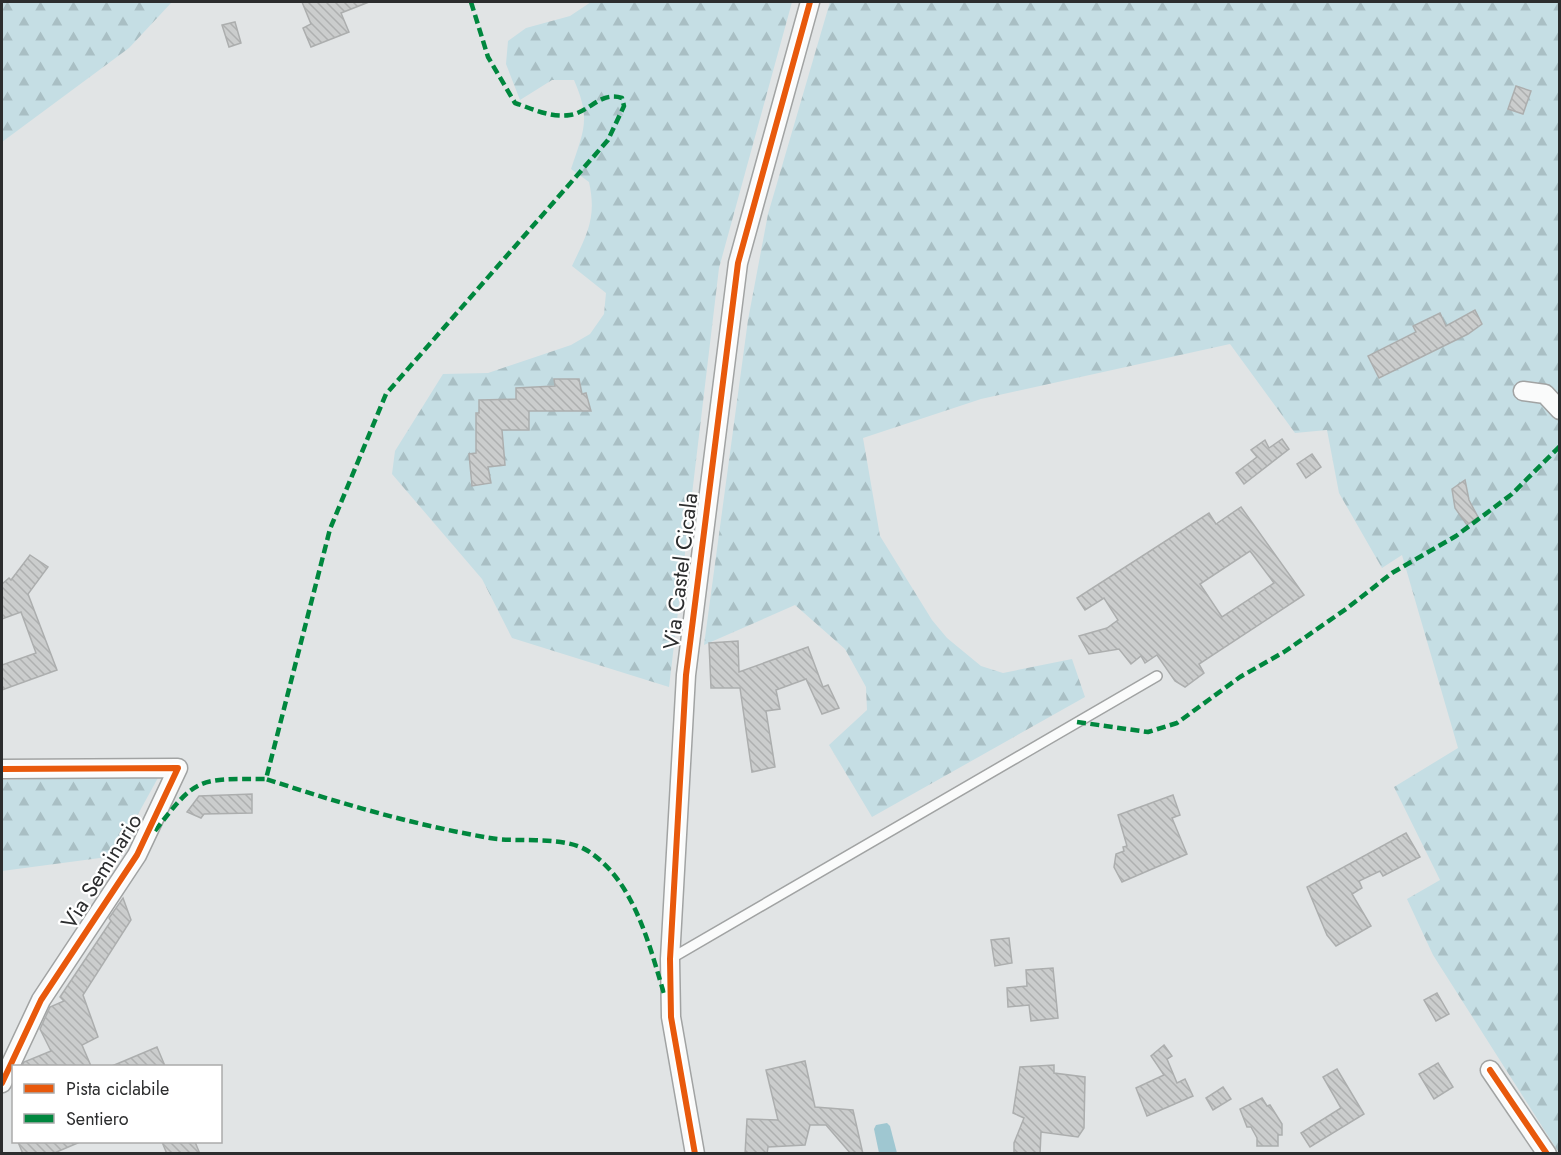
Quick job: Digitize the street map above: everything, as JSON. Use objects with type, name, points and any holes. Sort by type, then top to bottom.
[{"type":"street","name":"Via Castel Cicala","points":[[695,1154],[671,1017],[670,959],[686,675],[738,263],[810,2]]},
{"type":"street","points":[[1524,391],[1545,394],[1560,410]]},
{"type":"street","name":"Via Seminario","points":[[2,769],[178,768],[137,855],[41,1000],[2,1083]]},
{"type":"street","points":[[1490,1070],[1547,1154]]},
{"type":"lane","points":[[670,959],[1156,676]]},
{"type":"green space","points":[[2,2],[172,2],[129,48],[2,142]]},
{"type":"green space","points":[[591,2],[792,2],[719,268],[669,687],[512,638],[482,579],[392,474],[395,451],[443,374],[488,373],[571,345],[590,334],[604,314],[606,293],[572,266],[589,226],[592,206],[589,182],[571,169],[584,125],[583,105],[574,80],[552,80],[520,100],[506,64],[508,41],[526,28],[570,16]]},
{"type":"green space","points":[[830,2],[1559,2],[1559,1153],[1433,955],[1407,899],[1440,880],[1394,787],[1458,748],[1402,555],[1382,568],[1339,493],[1327,430],[1295,433],[1230,344],[981,399],[863,438],[880,536],[932,620],[947,638],[981,666],[1003,673],[1072,659],[1085,697],[872,817],[829,745],[867,710],[866,687],[845,649],[795,605],[704,645],[748,320],[768,214]]},
{"type":"green space","points":[[159,776],[115,856],[2,871],[2,780]]},
{"type":"shaded area","points":[[887,1123],[890,1126],[897,1153],[879,1153],[874,1129],[876,1125]]},
{"type":"building","points":[[302,2],[369,2],[341,13],[349,32],[311,47],[303,28],[311,24]]},
{"type":"building","points":[[235,22],[241,43],[229,47],[222,25]]},
{"type":"building","points":[[1516,86],[1531,91],[1523,114],[1508,109]]},
{"type":"building","points":[[1475,310],[1482,324],[1468,334],[1379,378],[1368,356],[1416,332],[1413,326],[1440,313],[1446,326]]},
{"type":"building","points":[[554,379],[579,379],[582,394],[586,393],[591,411],[529,411],[529,430],[502,430],[505,465],[488,467],[491,483],[472,486],[469,454],[476,453],[476,413],[479,413],[479,400],[516,399],[516,388],[555,386]]},
{"type":"building","points":[[1282,439],[1289,449],[1244,484],[1236,473],[1257,457],[1251,450],[1265,440],[1269,448]]},
{"type":"building","points":[[1312,454],[1321,467],[1306,478],[1297,464]]},
{"type":"building","points":[[1465,480],[1469,500],[1478,517],[1467,525],[1455,508],[1452,489]]},
{"type":"building","points":[[1241,507],[1304,595],[1199,664],[1204,673],[1185,687],[1175,681],[1157,655],[1145,663],[1141,656],[1131,664],[1119,649],[1089,654],[1079,636],[1107,628],[1118,620],[1104,598],[1085,610],[1077,598],[1209,513],[1216,524]],"holes":[[[1250,551],[1274,583],[1222,617],[1200,584]]]},
{"type":"building","points":[[30,555],[48,567],[28,594],[57,670],[2,690],[2,665],[36,653],[21,612],[2,619],[2,584],[9,578],[11,580]]},
{"type":"building","points":[[738,641],[739,672],[808,647],[823,687],[828,685],[839,708],[822,714],[806,679],[776,690],[780,709],[766,711],[775,767],[752,772],[740,688],[711,688],[709,643]]},
{"type":"building","points":[[252,794],[252,813],[204,814],[201,818],[187,812],[199,796]]},
{"type":"building","points":[[1173,795],[1180,815],[1172,818],[1187,854],[1122,882],[1114,867],[1116,854],[1124,851],[1123,847],[1127,846],[1118,815]]},
{"type":"building","points":[[1406,833],[1420,857],[1383,876],[1380,871],[1359,881],[1362,888],[1352,894],[1371,926],[1336,946],[1327,935],[1307,887]]},
{"type":"building","points":[[123,898],[131,920],[83,995],[98,1037],[82,1045],[91,1065],[22,1065],[24,1062],[51,1051],[40,1029],[50,1007],[64,1001],[60,997],[111,921],[109,918]]},
{"type":"building","points":[[1009,938],[1012,963],[995,966],[991,940]]},
{"type":"building","points":[[1053,968],[1058,1018],[1031,1021],[1029,1005],[1008,1007],[1007,988],[1027,986],[1026,970]]},
{"type":"building","points":[[1437,993],[1449,1014],[1436,1021],[1424,1000]]},
{"type":"building","points":[[1164,1045],[1172,1056],[1167,1059],[1177,1083],[1185,1079],[1193,1096],[1147,1116],[1136,1088],[1164,1075],[1151,1056]]},
{"type":"building","points":[[157,1047],[165,1065],[114,1065]]},
{"type":"building","points":[[805,1061],[815,1107],[853,1110],[863,1154],[851,1154],[826,1125],[810,1125],[805,1145],[768,1147],[767,1154],[745,1154],[747,1119],[778,1120],[766,1070]]},
{"type":"building","points":[[1438,1063],[1453,1087],[1434,1099],[1419,1074]]},
{"type":"building","points":[[1054,1065],[1054,1073],[1085,1077],[1084,1128],[1078,1137],[1041,1132],[1040,1154],[1014,1154],[1014,1143],[1024,1118],[1013,1113],[1020,1067]]},
{"type":"building","points":[[1337,1069],[1364,1114],[1310,1147],[1301,1133],[1341,1108],[1323,1077]]},
{"type":"building","points":[[1223,1087],[1231,1099],[1213,1110],[1206,1098]]},
{"type":"building","points":[[1262,1098],[1267,1106],[1270,1105],[1282,1124],[1282,1135],[1278,1135],[1278,1146],[1257,1146],[1257,1138],[1251,1127],[1247,1127],[1240,1109]]},
{"type":"building","points":[[18,1143],[78,1143],[52,1154],[23,1154]]},
{"type":"building","points":[[162,1143],[195,1143],[200,1154],[167,1154]]},
{"type":"marked path","points":[[471,2],[488,57],[515,103],[563,116],[577,113],[607,97],[622,98],[624,106],[608,140],[386,394],[330,529],[266,779],[349,805],[433,827],[490,838],[566,843],[588,851],[604,864],[629,897],[646,937],[665,997]]},
{"type":"marked path","points":[[1077,722],[1148,732],[1177,723],[1240,677],[1284,652],[1346,609],[1392,573],[1456,536],[1512,494],[1560,446]]},
{"type":"marked path","points":[[155,831],[180,800],[201,784],[226,779],[266,779]]},
{"type":"cycle path","points":[[695,1154],[671,1017],[670,959],[686,675],[738,263],[810,2]]},
{"type":"cycle path","points":[[2,769],[178,768],[137,855],[41,1000],[2,1083]]},
{"type":"cycle path","points":[[1490,1070],[1547,1154]]}]
